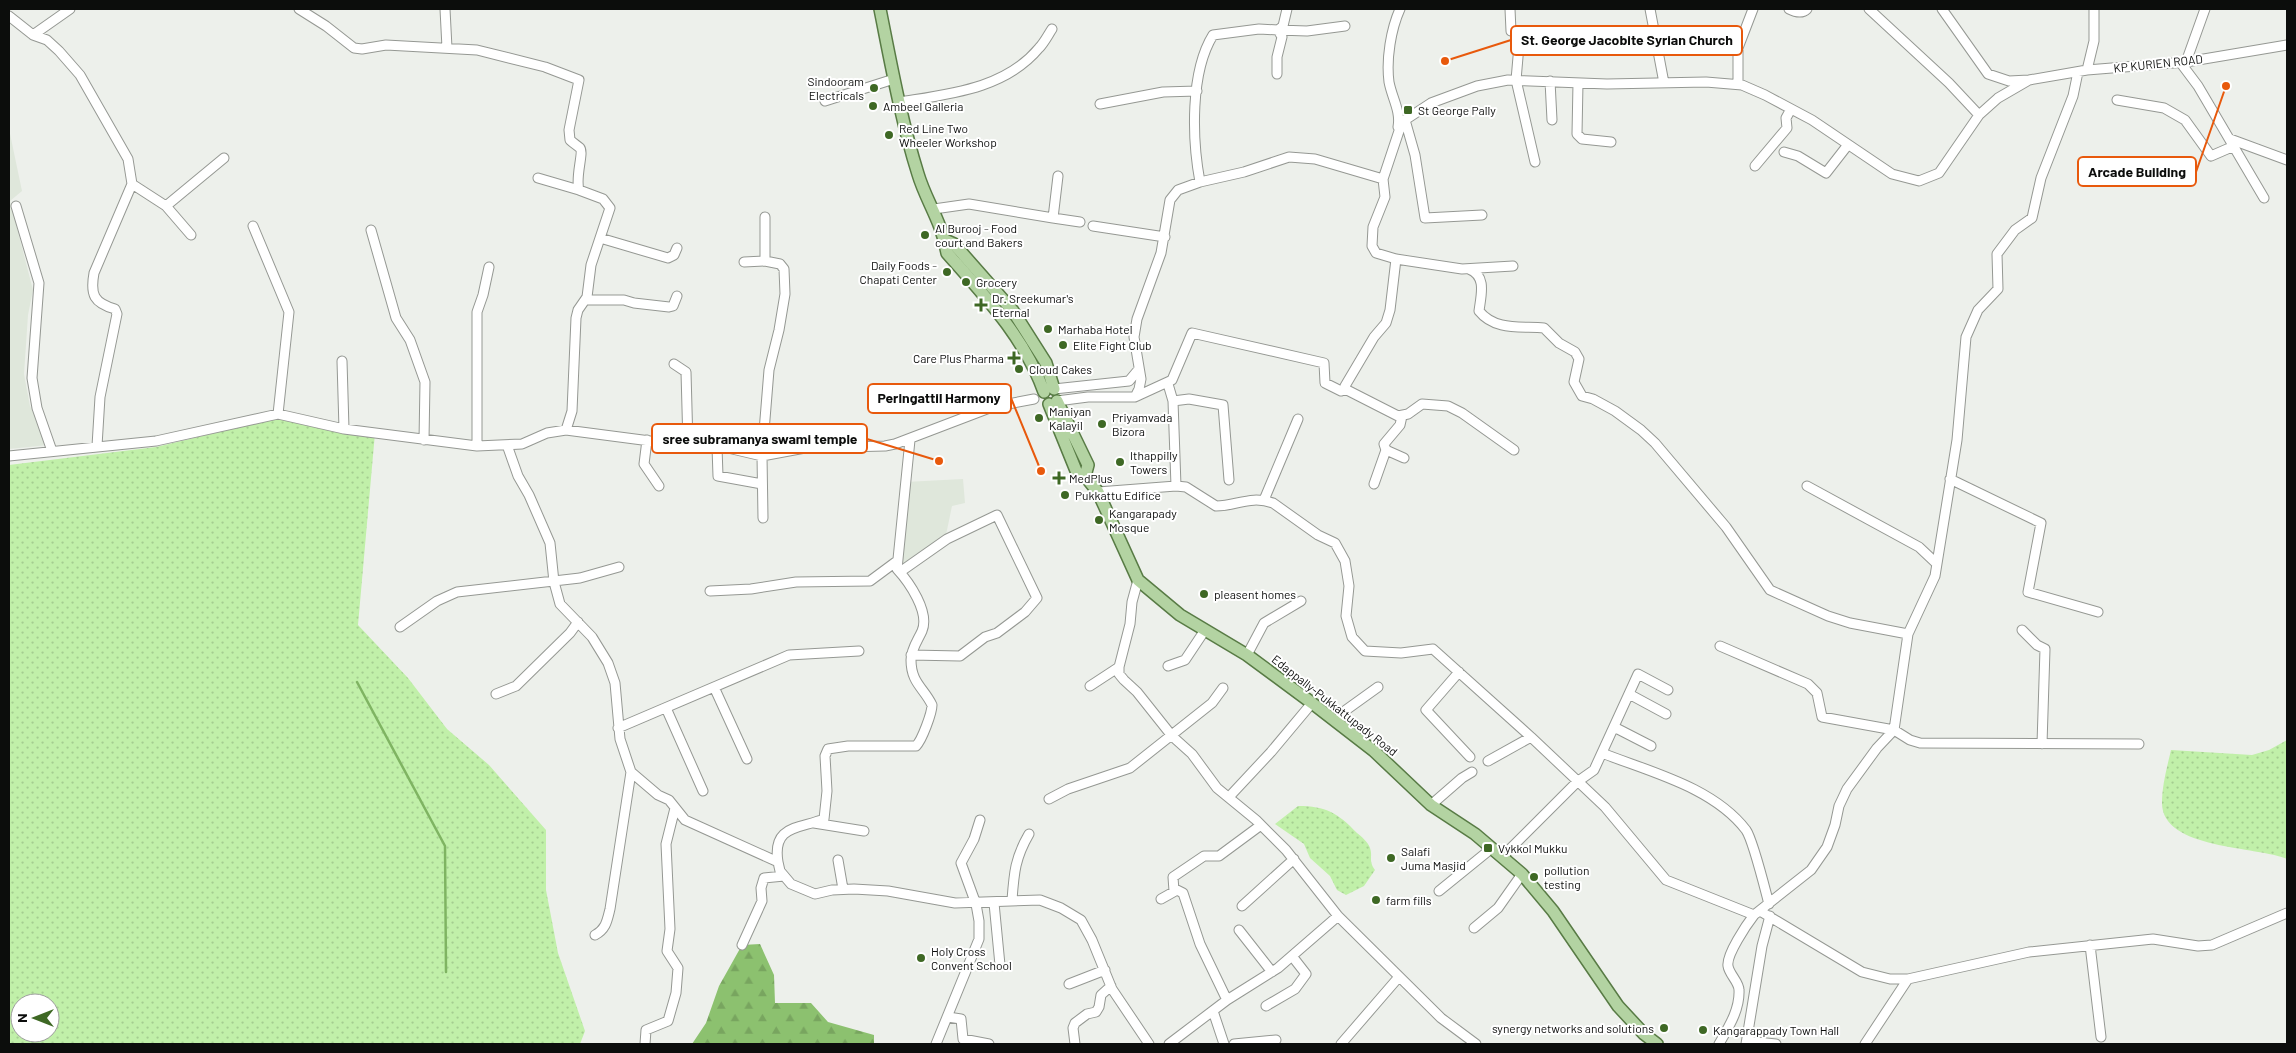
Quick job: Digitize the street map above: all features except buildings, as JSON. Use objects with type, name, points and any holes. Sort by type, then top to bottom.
[{"type":"main road","name":"Edappally-Pukkattupady Road","points":[[880,9],[894,79],[918,175],[934,209],[945,240],[954,244],[1013,311],[1046,363],[1047,397],[1088,465],[1086,476],[1098,492],[1138,580],[1180,614],[1247,655],[1312,703],[1374,751],[1431,805],[1492,848],[1522,874],[1553,911],[1618,1006],[1644,1034],[1657,1044]]},
{"type":"street","points":[[33,35],[70,9]]},
{"type":"street","points":[[298,9],[326,26],[354,48],[362,49],[386,45],[477,50],[545,67],[579,80],[569,130],[570,140],[581,149],[582,155],[577,174],[579,190]]},
{"type":"street","points":[[445,9],[448,48]]},
{"type":"street","points":[[1278,30],[1283,26],[1287,9]]},
{"type":"street","points":[[1395,140],[1400,117],[1389,82],[1389,57],[1392,34],[1400,9]]},
{"type":"street","points":[[1510,9],[1511,31],[1520,34],[1516,80],[1535,162]]},
{"type":"street","points":[[1650,9],[1664,83]]},
{"type":"street","points":[[1738,84],[1738,48],[1753,9]]},
{"type":"street","points":[[1789,9],[1795,12],[1804,12],[1807,9]]},
{"type":"street","points":[[1869,9],[1949,83],[1979,115]]},
{"type":"street","points":[[1942,9],[1988,74],[2009,81],[2028,80]]},
{"type":"street","points":[[1719,1044],[1735,1016],[1739,989],[1728,967],[1728,959],[1747,924],[1757,913],[1811,870],[1827,847],[1835,825],[1838,806],[1847,789],[1877,748],[1894,730],[1908,634],[1935,576],[1958,431],[1966,337],[1978,310],[1998,290],[1997,254],[2015,230],[2032,218],[2041,178],[2094,41],[2094,9]]},
{"type":"street","points":[[2205,9],[2183,62],[2264,198]]},
{"type":"street","points":[[9,16],[33,35],[47,40],[80,75],[128,159],[132,184],[94,273],[91,288],[92,295],[105,306],[115,310],[117,314],[100,397],[97,446]]},
{"type":"street","points":[[1200,182],[1196,159],[1197,91],[1204,49],[1213,34],[1259,29],[1307,31],[1345,26]]},
{"type":"street","points":[[900,102],[982,86],[1021,64],[1039,49],[1052,29]]},
{"type":"street","points":[[1277,74],[1277,57],[1282,37],[1278,30]]},
{"type":"street","points":[[1656,38],[1674,38],[1691,46]]},
{"type":"street","name":"KP KURIEN ROAD","points":[[2028,80],[2083,71],[2183,62],[2287,45]]},
{"type":"street","points":[[825,101],[894,79]]},
{"type":"street","points":[[1513,266],[1469,268],[1396,259],[1376,253],[1372,246],[1373,227],[1385,197],[1383,179],[1402,122],[1431,102],[1477,86],[1516,80],[1578,83],[1706,82],[1738,84],[1765,94],[1812,120],[1847,146],[1892,174],[1919,181],[1939,173],[1979,115],[1998,98],[2028,80]]},
{"type":"street","points":[[1550,81],[1552,120]]},
{"type":"street","points":[[1578,83],[1575,126],[1577,134],[1582,139],[1610,142]]},
{"type":"street","points":[[1100,104],[1163,92],[1197,91]]},
{"type":"street","points":[[2117,100],[2164,108],[2185,120],[2211,156],[2232,143],[2287,160]]},
{"type":"street","points":[[1755,166],[1787,128],[1786,118],[1791,109]]},
{"type":"street","points":[[1405,120],[1415,155],[1425,218],[1482,215]]},
{"type":"street","points":[[1784,152],[1798,156],[1826,173],[1847,146]]},
{"type":"street","points":[[1135,397],[1139,388],[1139,369],[1134,337],[1137,319],[1161,253],[1165,216],[1170,200],[1178,190],[1200,182],[1244,172],[1289,157],[1315,159],[1383,179]]},
{"type":"street","points":[[166,206],[224,158]]},
{"type":"street","points":[[1053,218],[1058,176]]},
{"type":"street","points":[[538,178],[603,199],[610,208],[591,265],[585,300],[578,310],[576,318],[572,411],[566,430]]},
{"type":"street","points":[[132,184],[166,206],[191,236]]},
{"type":"street","points":[[934,209],[969,204],[1080,222]]},
{"type":"street","points":[[16,206],[39,283],[32,378],[37,408],[52,451]]},
{"type":"street","points":[[765,217],[765,261]]},
{"type":"street","points":[[252,226],[289,312],[278,414]]},
{"type":"street","points":[[1093,226],[1164,237]]},
{"type":"street","points":[[371,230],[396,318],[410,340],[425,382],[424,440]]},
{"type":"street","points":[[600,238],[668,258],[674,255],[677,248]]},
{"type":"street","points":[[1340,389],[1345,386],[1374,337],[1386,323],[1390,310],[1396,259]]},
{"type":"street","points":[[744,262],[765,261],[780,264],[784,269],[785,294],[779,330],[769,370],[762,456],[763,518]]},
{"type":"street","points":[[477,446],[477,312],[489,267]]},
{"type":"street","points":[[1469,268],[1477,272],[1482,281],[1479,311],[1484,318],[1506,327],[1544,328],[1559,343],[1575,352],[1579,359],[1574,382],[1582,396],[1593,399],[1615,411],[1655,443],[1726,526],[1770,590],[1835,619],[1908,634]]},
{"type":"street","points":[[585,300],[624,300],[669,307],[673,306],[677,296]]},
{"type":"street","points":[[1047,397],[1135,397],[1168,384],[1172,380],[1192,333],[1324,363],[1325,383],[1402,416]]},
{"type":"street","points":[[342,361],[344,429]]},
{"type":"street","points":[[674,364],[686,372],[688,445]]},
{"type":"street","points":[[9,456],[156,441],[278,414],[344,429],[477,446],[522,444],[547,433],[566,430],[717,447],[762,456],[805,448],[885,446],[910,440],[992,407],[1129,381],[1139,369]]},
{"type":"street","points":[[1168,384],[1173,401],[1176,486]]},
{"type":"street","points":[[1173,401],[1189,400],[1223,405],[1229,480]]},
{"type":"street","points":[[1374,484],[1386,450],[1384,444],[1400,425],[1402,416],[1422,404],[1448,406],[1462,413],[1514,450]]},
{"type":"street","points":[[1264,500],[1298,419]]},
{"type":"street","points":[[647,440],[644,464],[660,486]]},
{"type":"street","points":[[910,440],[897,569],[909,583],[924,618],[922,632],[910,661],[916,684],[932,705],[930,718],[926,721],[919,743],[910,747],[848,746],[828,749],[825,756],[828,791],[824,819],[809,823],[782,836],[778,845],[780,871],[796,887],[815,894],[843,889],[888,891],[955,903],[976,904],[1012,900],[1040,900],[1074,914],[1080,920],[1092,940],[1111,986],[1144,1042]]},
{"type":"street","points":[[507,445],[518,476],[529,495],[550,543],[554,582],[560,604],[592,637],[608,663],[615,683],[618,728],[631,772],[610,909],[606,926],[595,935]]},
{"type":"street","points":[[717,447],[718,476],[762,484]]},
{"type":"street","points":[[1386,450],[1404,458]]},
{"type":"street","points":[[1950,479],[2041,523],[2028,592],[2098,612]]},
{"type":"street","points":[[1098,492],[1176,486],[1186,487],[1216,506],[1246,499],[1264,500],[1273,503],[1318,535],[1334,543],[1345,561],[1349,586],[1346,616],[1352,638],[1365,651],[1401,653],[1433,649],[1531,736],[1605,808],[1666,880],[1770,916],[1862,972],[1890,979],[1908,979],[2029,952],[2090,945],[2153,939],[2198,946],[2212,944],[2287,913]]},
{"type":"street","points":[[1808,486],[1919,547],[1937,564]]},
{"type":"street","points":[[900,572],[947,539],[997,515],[1037,598],[1018,617],[997,633],[985,637],[960,656],[911,655]]},
{"type":"street","points":[[710,591],[751,589],[796,582],[870,582],[897,561]]},
{"type":"street","points":[[400,628],[436,601],[457,592],[580,578],[619,567]]},
{"type":"street","points":[[1138,580],[1132,602],[1130,624],[1119,667],[1119,674],[1137,692],[1172,736],[1192,754],[1217,788],[1261,825],[1294,859],[1338,916],[1398,978],[1441,1018],[1476,1044]]},
{"type":"street","points":[[1247,655],[1264,623],[1301,601]]},
{"type":"street","points":[[496,694],[516,686],[570,633],[578,622]]},
{"type":"street","points":[[1168,666],[1185,660],[1205,630]]},
{"type":"street","points":[[2022,630],[2037,645],[2045,648],[2042,744]]},
{"type":"street","points":[[1720,646],[1808,684],[1818,693],[1822,717],[1894,730],[1910,740],[1920,743],[2139,744]]},
{"type":"street","points":[[618,728],[789,655],[859,651]]},
{"type":"street","points":[[1090,686],[1119,667]]},
{"type":"street","points":[[1459,672],[1426,710],[1470,757]]},
{"type":"street","points":[[1502,857],[1577,782],[1594,770],[1638,674],[1668,690]]},
{"type":"street","points":[[714,687],[747,759]]},
{"type":"street","points":[[1336,722],[1346,710],[1378,687]]},
{"type":"street","points":[[1049,799],[1068,789],[1130,768],[1212,703],[1223,688]]},
{"type":"street","points":[[1629,694],[1666,714]]},
{"type":"street","points":[[1229,797],[1271,752],[1312,703]]},
{"type":"street","points":[[666,708],[703,791]]},
{"type":"street","points":[[1614,727],[1651,746]]},
{"type":"street","points":[[1488,761],[1531,736]]},
{"type":"street","points":[[1602,753],[1700,792],[1730,814],[1747,832],[1769,904]]},
{"type":"street","points":[[631,772],[658,795],[669,800],[685,820],[778,862]]},
{"type":"street","points":[[1431,805],[1462,778],[1472,772]]},
{"type":"street","points":[[645,1044],[646,1030],[668,1020],[676,993],[678,968],[667,951],[670,929],[666,844],[675,808]]},
{"type":"street","points":[[936,1044],[978,946],[980,930],[976,904],[961,863],[974,839],[980,820]]},
{"type":"street","points":[[809,823],[864,831]]},
{"type":"street","points":[[1174,891],[1173,877],[1204,856],[1219,856],[1261,825]]},
{"type":"street","points":[[1012,900],[1014,867],[1019,852],[1029,834]]},
{"type":"street","points":[[1439,891],[1492,848]]},
{"type":"street","points":[[1242,906],[1294,859]]},
{"type":"street","points":[[838,860],[843,889]]},
{"type":"street","points":[[1474,928],[1498,908],[1522,874]]},
{"type":"street","points":[[742,944],[762,901],[761,888],[764,878],[784,876]]},
{"type":"street","points":[[1161,899],[1177,890],[1183,893],[1200,944],[1227,1000]]},
{"type":"street","points":[[994,903],[1000,965]]},
{"type":"street","points":[[1169,1044],[1227,1000],[1272,972],[1338,916]]},
{"type":"street","points":[[1770,916],[1762,946],[1746,1043],[1776,1044]]},
{"type":"street","points":[[1239,930],[1272,972]]},
{"type":"street","points":[[2090,945],[2101,1037]]},
{"type":"street","points":[[1266,1006],[1295,989],[1306,974],[1292,956]]},
{"type":"street","points":[[1069,984],[1105,970]]},
{"type":"street","points":[[1341,1044],[1398,978]]},
{"type":"street","points":[[1865,1044],[1908,979]]},
{"type":"street","points":[[1075,1044],[1073,1028],[1075,1023],[1087,1014],[1096,1012],[1101,995],[1111,986]]},
{"type":"street","points":[[1213,1011],[1224,1044]]},
{"type":"street","points":[[948,1017],[961,1019],[963,1040],[989,1044]]},
{"type":"street","points":[[1234,1044],[1276,1040]]},
{"type":"shaded area","points":[[9,129],[22,191],[10,201],[33,290],[28,315],[24,374],[30,406],[48,445],[9,449]]},
{"type":"shaded area","points":[[963,479],[965,503],[952,506],[946,535],[905,565],[898,566],[905,482]]},
{"type":"green space","points":[[278,418],[375,433],[358,625],[408,678],[447,729],[489,765],[546,830],[546,890],[558,953],[585,1031],[580,1044],[9,1044],[9,465],[156,447]]},
{"type":"green space","points":[[2287,740],[2287,859],[2194,838],[2177,830],[2166,818],[2162,797],[2171,750],[2252,755],[2269,750]]},
{"type":"green space","points":[[1298,806],[1316,807],[1331,812],[1344,820],[1366,841],[1371,851],[1372,864],[1375,870],[1364,886],[1346,895],[1337,890],[1330,876],[1310,858],[1304,844],[1275,824]]},
{"type":"green space","points":[[760,944],[774,975],[775,1003],[811,1003],[828,1022],[874,1035],[874,1044],[692,1044],[706,1023],[719,986],[742,945]]},
{"type":"waterway","points":[[357,682],[445,846],[446,972]]},
{"type":"place","name":"St. George Jacobite Syrian Church","points":[[1445,61]]},
{"type":"place","name":"Arcade Building","points":[[2226,86]]},
{"type":"place","name":"Sindooram Electricals","points":[[874,88]]},
{"type":"place","name":"Ambeel Galleria","points":[[873,106]]},
{"type":"place","name":"St George Pally","points":[[1408,110]]},
{"type":"place","name":"Red Line Two Wheeler Workshop","points":[[889,135]]},
{"type":"place","name":"Al Burooj - Food court and Bakers","points":[[925,235]]},
{"type":"place","name":"Daily Foods - Chapati Center","points":[[947,272]]},
{"type":"place","name":"Grocery","points":[[966,282]]},
{"type":"place","name":"Dr. Sreekumar's Eternal","points":[[981,305]]},
{"type":"place","name":"Marhaba Hotel","points":[[1048,329]]},
{"type":"place","name":"Elite Fight Club","points":[[1063,345]]},
{"type":"place","name":"Care Plus Pharma","points":[[1014,358]]},
{"type":"place","name":"Cloud Cakes","points":[[1019,369]]},
{"type":"place","name":"Maniyan Kalayil","points":[[1039,418]]},
{"type":"place","name":"Priyamvada Bizora","points":[[1102,424]]},
{"type":"place","name":"sree subramanya swami temple","points":[[939,461]]},
{"type":"place","name":"Ithappilly Towers","points":[[1120,462]]},
{"type":"place","name":"Peringattil Harmony","points":[[1041,471]]},
{"type":"place","name":"MedPlus","points":[[1059,478]]},
{"type":"place","name":"Pukkattu Edifice","points":[[1065,495]]},
{"type":"place","name":"Kangarapady Mosque","points":[[1099,520]]},
{"type":"place","name":"pleasent homes","points":[[1204,594]]},
{"type":"place","name":"Vykkol Mukku","points":[[1488,848]]},
{"type":"place","name":"Salafi Juma Masjid","points":[[1391,858]]},
{"type":"place","name":"pollution testing","points":[[1534,877]]},
{"type":"place","name":"farm fills","points":[[1376,900]]},
{"type":"place","name":"Holy Cross Convent School","points":[[921,958]]},
{"type":"place","name":"synergy networks and solutions","points":[[1664,1028]]},
{"type":"place","name":"Kangarappady Town Hall","points":[[1703,1030]]}]
